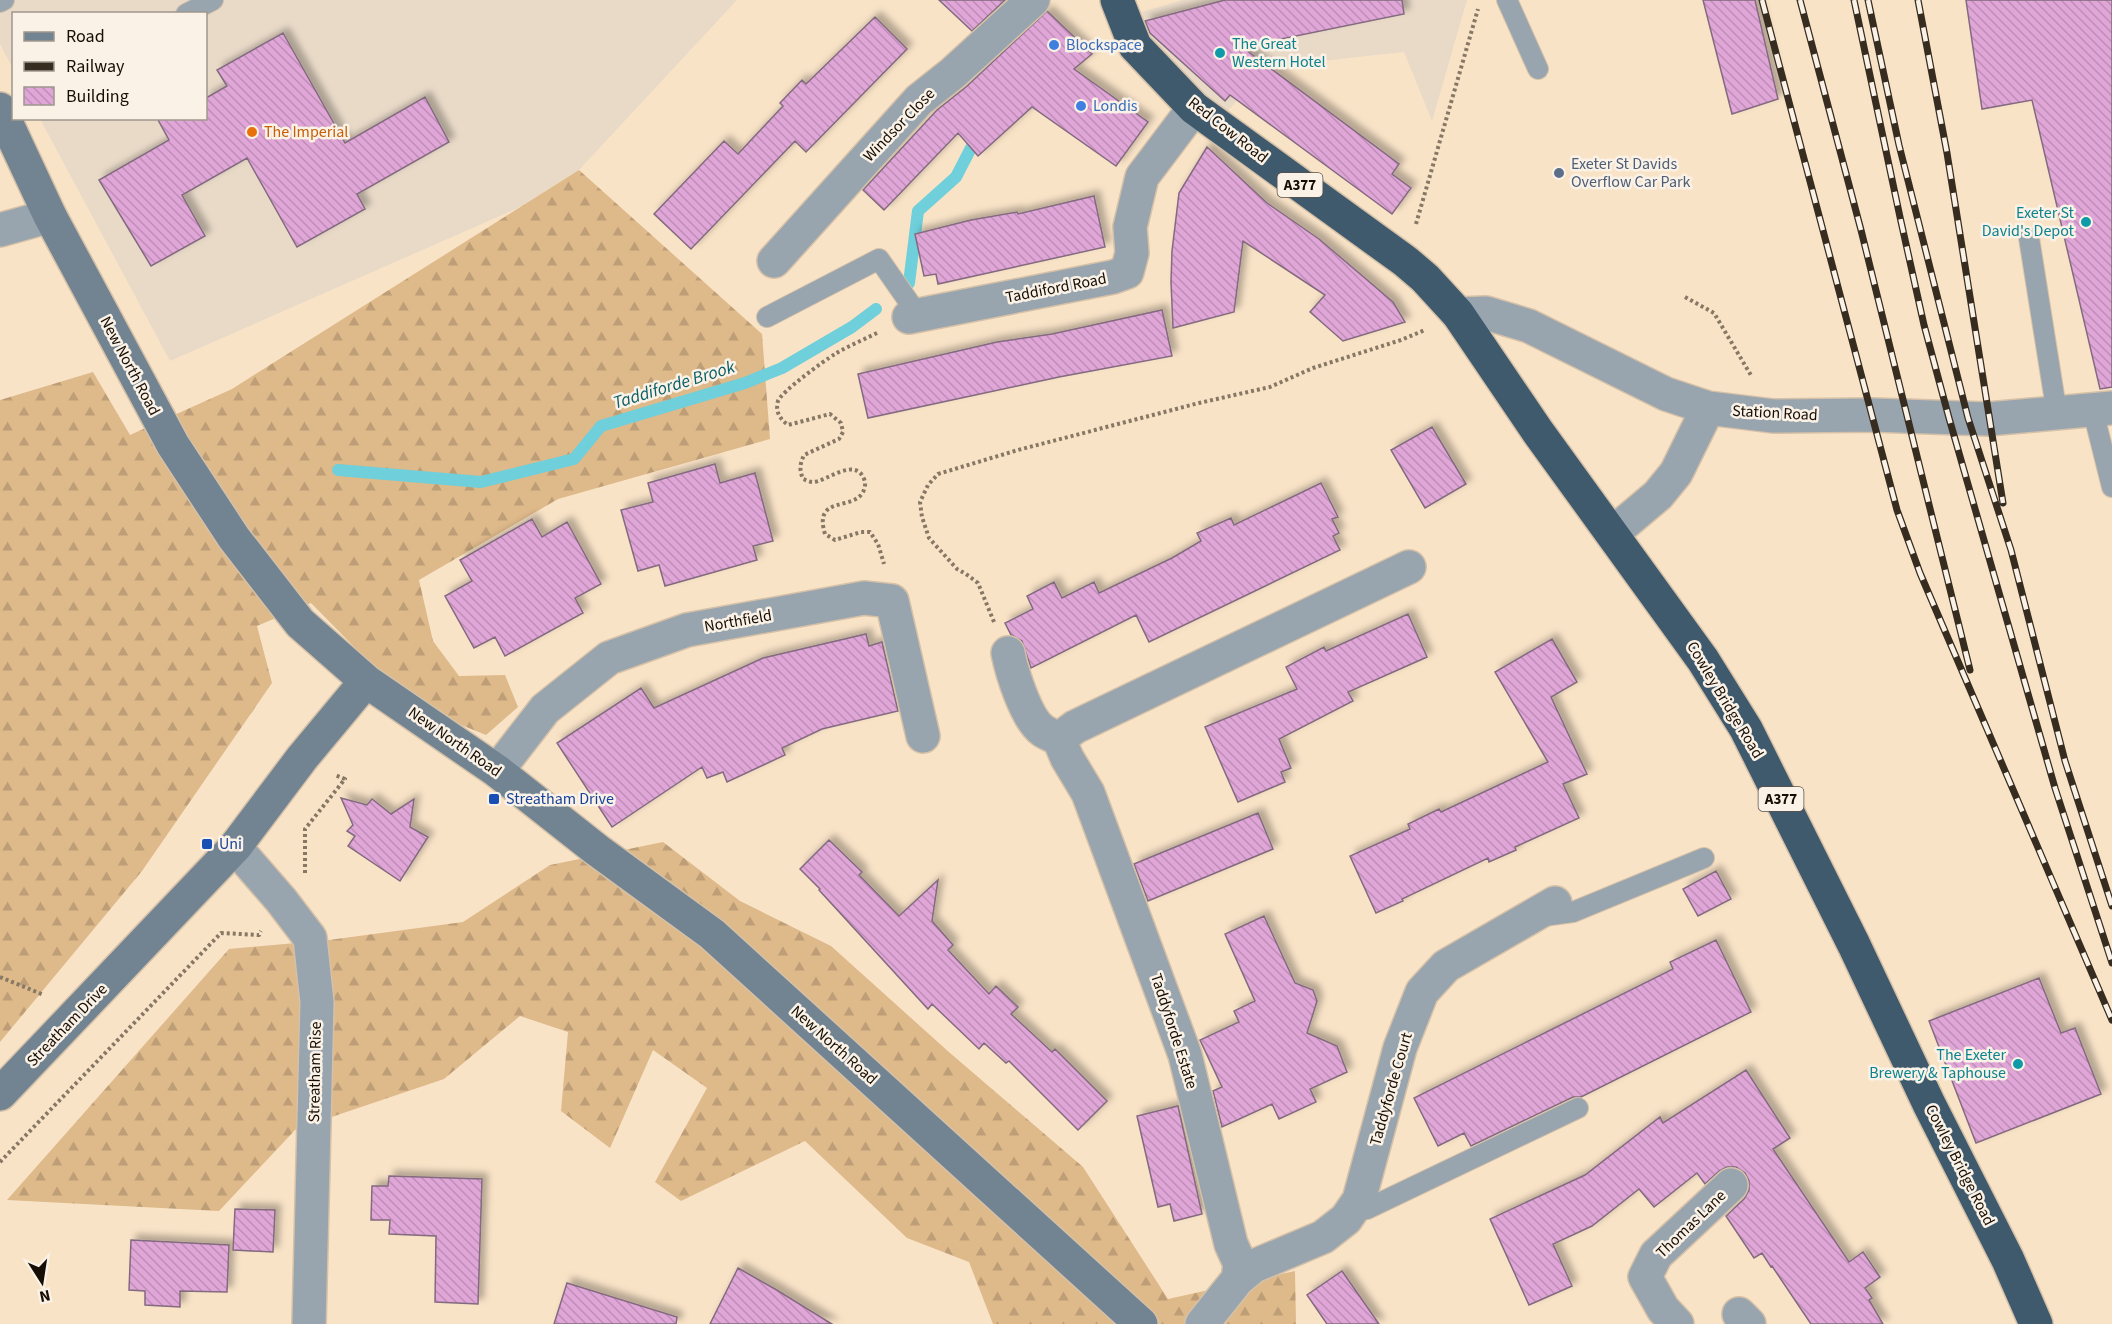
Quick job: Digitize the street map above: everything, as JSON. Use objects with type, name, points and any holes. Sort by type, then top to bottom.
[{"type":"highway","name":"Red Cow Road","points":[[1117,0],[1136,46],[1194,108],[1405,261],[1425,278]]},
{"type":"highway","name":"Cowley Bridge Road","points":[[1425,278],[1458,314],[1538,432],[1703,660],[1746,729],[1854,945],[1929,1104],[2008,1260],[2036,1324]]},
{"type":"main road","name":"New North Road","points":[[0,109],[50,216],[173,445],[234,538],[300,623],[366,681],[497,771],[597,850],[711,934],[1141,1324]]},
{"type":"main road","name":"Streatham Drive","points":[[0,1094],[235,847],[366,681]]},
{"type":"street","name":"Windsor Close","points":[[774,261],[919,100],[953,73],[1034,0]]},
{"type":"street","name":"Taddiford Road","points":[[914,316],[1113,277],[1127,272],[1132,253],[1130,227],[1142,177],[1194,108]]},
{"type":"street","points":[[0,230],[50,216]]},
{"type":"street","name":"Station Road","points":[[1458,314],[1486,313],[1529,326],[1666,394],[1708,408],[1773,416],[1873,415],[1988,419],[2103,410]]},
{"type":"street","points":[[1613,533],[1658,495],[1676,473],[1708,408]]},
{"type":"street","points":[[1008,653],[1010,666],[1032,718],[1042,730],[1059,739],[1075,727],[1409,567]]},
{"type":"street","name":"Northfield","points":[[497,771],[545,709],[609,658],[687,630],[864,598],[892,602],[923,736]]},
{"type":"street","name":"Taddyforde Estate","points":[[1059,739],[1066,758],[1088,793],[1185,1055],[1231,1244],[1240,1264],[1238,1279]]},
{"type":"street","name":"Streatham Rise","points":[[235,847],[310,938],[317,1002],[309,1324]]},
{"type":"street","name":"Taddyforde Court","points":[[1238,1279],[1254,1266],[1323,1237],[1347,1219],[1359,1200],[1400,1048],[1422,992],[1446,966],[1545,910]]},
{"type":"street","name":"Thomas Lane","points":[[1677,1324],[1663,1309],[1645,1277],[1656,1255],[1731,1185]]},
{"type":"street","points":[[1202,1324],[1238,1279]]},
{"type":"lane","points":[[190,12],[213,0]]},
{"type":"lane","points":[[1507,0],[1538,69]]},
{"type":"lane","points":[[2029,238],[2058,414]]},
{"type":"lane","points":[[767,317],[879,259],[914,316]]},
{"type":"lane","points":[[2103,410],[2112,487]]},
{"type":"lane","points":[[1545,910],[1573,912],[1704,858]]},
{"type":"lane","points":[[1351,1211],[1367,1209],[1578,1108]]},
{"type":"path","points":[[1414,229],[1480,0]]},
{"type":"path","points":[[1685,297],[1714,312],[1773,416]]},
{"type":"path","points":[[1008,653],[978,583],[957,569],[929,538],[921,517],[920,502],[928,485],[939,474],[1018,450],[1270,387],[1313,368],[1401,340],[1458,314]]},
{"type":"path","points":[[864,598],[885,562],[878,544],[870,532],[861,532],[835,540],[825,534],[823,517],[829,509],[861,496],[865,488],[864,479],[855,470],[843,471],[813,482],[803,479],[800,472],[804,454],[839,440],[843,432],[841,423],[830,414],[788,425],[778,416],[778,400],[834,354],[914,316]]},
{"type":"path","points":[[0,1162],[221,933],[259,935],[281,900],[306,882],[305,829],[345,779],[303,758]]},
{"type":"path","points":[[0,977],[81,1011]]},
{"type":"shaded area","points":[[0,0],[737,0],[579,170],[518,208],[170,361],[41,120],[207,120],[207,12],[12,12],[12,67],[0,44]]},
{"type":"shaded area","points":[[1183,0],[1467,0],[1432,121],[1404,52],[1267,67],[1226,113],[1149,45],[1142,12]]},
{"type":"green space","points":[[579,170],[762,334],[770,439],[558,499],[419,580],[433,641],[459,676],[505,675],[518,707],[486,735],[439,716],[369,662],[311,603],[257,626],[272,683],[142,871],[0,1042],[0,400],[93,372],[130,435],[232,389]]},
{"type":"green space","points":[[663,842],[740,901],[831,946],[950,1053],[1083,1167],[1168,1299],[1295,1271],[1296,1324],[993,1324],[969,1262],[907,1238],[805,1141],[681,1201],[655,1182],[707,1088],[653,1050],[610,1148],[561,1111],[568,1032],[520,1016],[444,1079],[296,1129],[219,1211],[7,1200],[229,949],[329,940],[463,922],[550,865]]},
{"type":"building","points":[[939,0],[1005,0],[972,31]]},
{"type":"building","points":[[1225,0],[1402,0],[1404,14],[1242,47],[1399,164],[1392,174],[1411,188],[1392,214],[1230,95],[1225,101],[1150,33],[1145,21]]},
{"type":"building","points":[[1703,0],[1755,0],[1778,99],[1732,114]]},
{"type":"building","name":"Exeter St David's Depot","points":[[1966,0],[2112,0],[2112,387],[2100,389],[2032,100],[1982,109]]},
{"type":"building","points":[[1047,11],[1092,54],[1074,69],[1148,122],[1116,166],[1032,107],[978,156],[958,133],[884,210],[863,190],[937,110],[966,87]]},
{"type":"building","points":[[875,17],[907,49],[806,152],[795,141],[691,249],[654,214],[724,141],[738,154],[783,106],[780,103],[802,80],[806,84]]},
{"type":"building","name":"The Imperial","points":[[283,33],[345,143],[425,97],[449,142],[357,194],[365,209],[297,247],[247,158],[182,195],[205,236],[151,266],[99,180],[169,140],[158,120],[207,120],[207,97],[227,86],[217,70]]},
{"type":"building","points":[[1207,147],[1267,203],[1319,239],[1393,302],[1405,322],[1343,341],[1310,312],[1325,295],[1243,241],[1234,312],[1173,328],[1172,251],[1179,193]]},
{"type":"building","points":[[1094,196],[1105,247],[938,284],[936,274],[924,276],[915,234],[971,220],[1017,212],[1018,214]]},
{"type":"building","points":[[1162,310],[1172,356],[1059,377],[868,418],[858,374],[997,342],[1052,334]]},
{"type":"building","points":[[1432,427],[1466,484],[1425,508],[1391,450]]},
{"type":"building","points":[[715,464],[720,483],[755,473],[773,541],[753,546],[757,560],[665,586],[659,565],[638,571],[621,510],[653,502],[648,483]]},
{"type":"building","points":[[1321,483],[1338,517],[1332,519],[1339,533],[1333,536],[1340,550],[1149,642],[1136,615],[1031,668],[1022,641],[1011,635],[1005,623],[1033,609],[1027,596],[1054,582],[1062,598],[1094,582],[1099,593],[1172,558],[1201,541],[1197,533],[1231,518],[1234,525]]},
{"type":"building","points":[[532,519],[542,537],[567,522],[601,584],[575,598],[583,613],[505,656],[495,637],[474,648],[445,596],[472,581],[460,560]]},
{"type":"building","points":[[1408,614],[1427,657],[1348,692],[1353,701],[1279,739],[1291,768],[1281,772],[1285,782],[1238,802],[1205,727],[1297,689],[1286,667],[1324,647],[1326,651]]},
{"type":"building","points":[[866,634],[869,646],[882,642],[898,711],[822,729],[782,748],[785,755],[727,782],[723,772],[707,778],[702,767],[612,827],[557,743],[641,688],[654,708],[763,658]]},
{"type":"building","points":[[1552,639],[1577,682],[1551,697],[1587,774],[1563,784],[1579,818],[1515,847],[1516,850],[1489,862],[1488,858],[1376,913],[1350,856],[1410,829],[1408,824],[1439,809],[1441,812],[1548,762],[1495,672]]},
{"type":"building","points":[[341,798],[367,805],[372,799],[391,814],[414,799],[410,827],[428,837],[400,881],[348,846],[355,836],[347,831],[353,825]]},
{"type":"building","points":[[1258,813],[1273,849],[1148,901],[1134,864]]},
{"type":"building","points":[[829,840],[862,872],[859,875],[899,916],[938,880],[932,921],[953,945],[948,950],[989,994],[996,986],[1018,1007],[1011,1014],[1052,1052],[1055,1049],[1107,1101],[1078,1130],[1009,1061],[1006,1063],[984,1043],[979,1049],[932,1004],[928,1009],[800,869]]},
{"type":"building","points":[[1716,871],[1731,899],[1698,916],[1683,889]]},
{"type":"building","points":[[1264,916],[1295,983],[1313,990],[1317,1001],[1307,1033],[1337,1046],[1347,1072],[1310,1089],[1316,1102],[1279,1119],[1272,1104],[1222,1127],[1213,1091],[1222,1087],[1200,1040],[1239,1022],[1234,1011],[1255,1001],[1225,934]]},
{"type":"building","points":[[1716,940],[1751,1012],[1581,1097],[1573,1097],[1471,1146],[1464,1133],[1438,1146],[1414,1098],[1673,969],[1670,962]]},
{"type":"building","name":"The Exeter Brewery & Taphouse","points":[[2039,978],[2061,1033],[2075,1028],[2101,1094],[1976,1143],[1929,1021]]},
{"type":"building","points":[[1746,1070],[1790,1138],[1773,1149],[1849,1262],[1863,1252],[1880,1277],[1865,1288],[1883,1324],[1811,1324],[1762,1253],[1754,1258],[1726,1216],[1744,1199],[1749,1190],[1749,1181],[1745,1173],[1736,1167],[1727,1167],[1719,1171],[1705,1184],[1697,1173],[1654,1207],[1639,1189],[1592,1226],[1553,1244],[1572,1286],[1529,1305],[1490,1219],[1585,1175],[1660,1117],[1663,1123]]},
{"type":"building","points":[[1178,1106],[1202,1214],[1174,1221],[1170,1204],[1158,1207],[1137,1116]]},
{"type":"building","points":[[389,1176],[482,1179],[478,1304],[435,1302],[436,1236],[389,1234],[390,1220],[371,1220],[372,1186],[388,1186]]},
{"type":"building","points":[[235,1209],[275,1210],[273,1252],[233,1250]]},
{"type":"building","points":[[131,1240],[229,1245],[227,1292],[180,1291],[180,1307],[145,1305],[145,1291],[129,1290]]},
{"type":"building","points":[[738,1268],[775,1289],[832,1324],[710,1324]]},
{"type":"building","points":[[1342,1271],[1379,1324],[1327,1324],[1307,1295]]},
{"type":"building","points":[[567,1283],[677,1317],[676,1324],[554,1324]]},
{"type":"waterway","name":"Taddiforde Brook","points":[[909,283],[918,211],[956,177],[971,148]]},
{"type":"waterway","name":"Taddiforde Brook","points":[[338,470],[481,482],[574,459],[601,426],[745,383],[782,368],[852,327],[876,309]]},
{"type":"railway","points":[[1762,0],[1897,510],[1920,573],[2112,1020]]},
{"type":"railway","points":[[1800,0],[1861,230],[1970,670]]},
{"type":"railway","points":[[1854,0],[1924,325],[2055,788],[2112,963]]},
{"type":"railway","points":[[1868,0],[1899,145],[1968,418],[2011,550],[2065,761],[2112,906]]},
{"type":"railway","points":[[1918,0],[1947,153],[2003,503]]},
{"type":"place","name":"Blockspace","points":[[1054,45]]},
{"type":"place","name":"The Great Western Hotel","points":[[1220,53]]},
{"type":"place","name":"Londis","points":[[1081,106]]},
{"type":"place","name":"The Imperial","points":[[252,132]]},
{"type":"place","name":"Exeter St Davids Overflow Car Park","points":[[1559,173]]},
{"type":"place","name":"Exeter St David's Depot","points":[[2086,222]]},
{"type":"place","name":"Streatham Drive","points":[[494,799]]},
{"type":"place","name":"Uni","points":[[207,844]]},
{"type":"place","name":"The Exeter Brewery & Taphouse","points":[[2018,1064]]}]
